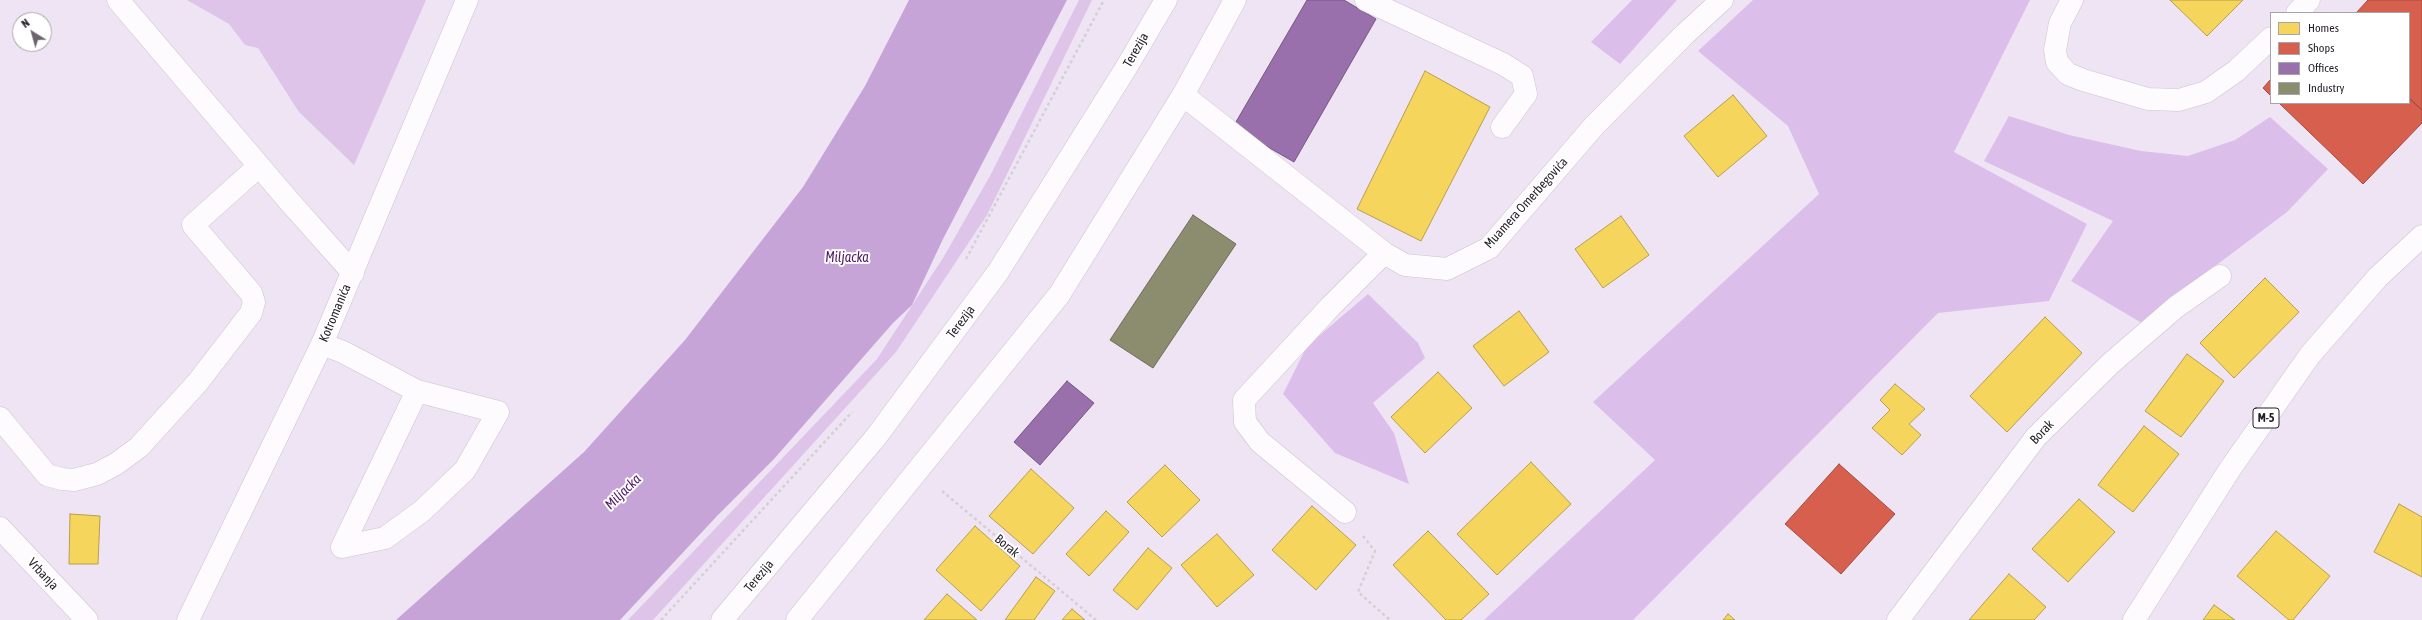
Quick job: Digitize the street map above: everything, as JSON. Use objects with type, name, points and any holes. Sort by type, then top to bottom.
[{"type":"street","points":[[118,0],[259,166],[353,273]]},
{"type":"street","name":"Kotromanića","points":[[188,620],[322,344],[467,0]]},
{"type":"street","name":"Terezija","points":[[722,620],[876,437],[998,272],[1126,68],[1166,0]]},
{"type":"street","points":[[797,620],[1059,295],[1183,95],[1235,0]]},
{"type":"street","points":[[1366,0],[1503,64],[1522,76],[1526,94],[1502,127]]},
{"type":"street","name":"Muamera Omerbegovića","points":[[1183,95],[1384,253],[1405,265],[1447,269],[1489,248],[1594,126],[1685,34],[1722,0]]},
{"type":"street","points":[[2072,0],[2060,23],[2055,50],[2057,62],[2068,74],[2148,99],[2179,100],[2206,92],[2236,71],[2270,39]]},
{"type":"street","points":[[2298,12],[2309,0]]},
{"type":"street","points":[[0,418],[47,476],[74,480],[97,474],[116,464],[139,447],[198,382],[251,313],[254,302],[251,293],[193,225],[259,166]]},
{"type":"street","name":"M-5","points":[[2134,620],[2230,469],[2310,355],[2378,277],[2422,236]]},
{"type":"street","points":[[1345,512],[1260,442],[1246,422],[1244,400],[1330,307],[1384,253]]},
{"type":"street","name":"Borak","points":[[1898,620],[2036,437],[2110,364],[2176,307],[2220,276]]},
{"type":"street","points":[[322,344],[343,352],[418,391],[498,412],[465,470],[422,511],[385,538],[342,547],[418,391]]},
{"type":"street","name":"Vrbanja","points":[[0,528],[87,620]]},
{"type":"path","points":[[963,264],[1104,0]]},
{"type":"path","points":[[661,620],[854,411]]},
{"type":"path","name":"Borak","points":[[918,471],[1096,620]]},
{"type":"path","points":[[1345,512],[1375,551],[1358,592],[1390,620]]},
{"type":"shaded area","points":[[187,0],[426,0],[354,165],[299,112],[258,48],[245,45],[229,24]]},
{"type":"shaded area","points":[[1079,0],[1092,0],[987,215],[896,352],[653,620],[628,620],[877,359],[943,258],[991,174]]},
{"type":"shaded area","points":[[1632,0],[1677,0],[1620,64],[1591,42]]},
{"type":"shaded area","points":[[1753,0],[2030,0],[1954,152],[2087,224],[2049,301],[1938,313],[1633,620],[1484,620],[1655,460],[1593,402],[1819,194],[1788,126],[1698,51]]},
{"type":"shaded area","points":[[2009,116],[2069,135],[2141,151],[2188,156],[2235,140],[2270,117],[2328,169],[2287,212],[2174,297],[2145,325],[2071,281],[2113,221],[1984,161]]},
{"type":"shaded area","points":[[1368,294],[1418,343],[1425,358],[1373,403],[1394,433],[1409,484],[1335,453],[1283,394],[1307,346]]},
{"type":"water","name":"Miljacka","points":[[909,0],[1067,0],[943,239],[912,305],[893,323],[774,459],[717,516],[620,620],[396,620],[584,452],[685,340],[803,187],[865,86]]},
{"type":"building: Homes","points":[[2170,0],[2243,0],[2207,36]]},
{"type":"building: Homes","points":[[1425,71],[1490,107],[1421,241],[1357,209]]},
{"type":"building: Homes","points":[[1733,95],[1767,136],[1718,177],[1684,136]]},
{"type":"building: Homes","points":[[1621,216],[1649,255],[1603,288],[1575,249]]},
{"type":"building: Homes","points":[[2265,278],[2299,312],[2234,378],[2200,343]]},
{"type":"building: Homes","points":[[1519,311],[1549,352],[1504,386],[1473,346]]},
{"type":"building: Homes","points":[[2045,317],[2082,353],[2007,432],[1970,396]]},
{"type":"building: Homes","points":[[2187,354],[2224,381],[2181,437],[2145,411]]},
{"type":"building: Homes","points":[[1438,372],[1472,408],[1425,453],[1391,417]]},
{"type":"building: Homes","points":[[1895,384],[1925,409],[1909,424],[1921,435],[1902,455],[1872,428],[1890,410],[1880,400]]},
{"type":"building: Homes","points":[[2144,426],[2179,454],[2133,512],[2098,485]]},
{"type":"building: Homes","points":[[1531,462],[1571,504],[1497,575],[1457,534]]},
{"type":"building: Homes","points":[[1165,465],[1200,500],[1162,537],[1127,502]]},
{"type":"building: Homes","points":[[1031,469],[1074,508],[1033,554],[989,516]]},
{"type":"building: Homes","points":[[2079,499],[2115,532],[2068,582],[2032,549]]},
{"type":"building: Homes","points":[[2399,504],[2422,517],[2422,577],[2374,552]]},
{"type":"building: Homes","points":[[1312,506],[1356,545],[1316,590],[1272,550]]},
{"type":"building: Homes","points":[[1106,511],[1129,532],[1089,576],[1066,554]]},
{"type":"building: Homes","points":[[70,514],[100,516],[98,564],[69,564]]},
{"type":"building: Homes","points":[[975,526],[1020,566],[981,611],[936,570]]},
{"type":"building: Homes","points":[[1428,531],[1489,594],[1461,620],[1446,620],[1393,565]]},
{"type":"building: Homes","points":[[2276,531],[2330,576],[2293,620],[2289,620],[2237,576]]},
{"type":"building: Homes","points":[[1217,534],[1254,575],[1217,607],[1181,565]]},
{"type":"building: Homes","points":[[1148,548],[1172,568],[1137,610],[1113,590]]},
{"type":"building: Homes","points":[[2009,574],[2046,607],[2034,620],[1969,620]]},
{"type":"building: Homes","points":[[1036,577],[1055,591],[1034,620],[1005,620]]},
{"type":"building: Homes","points":[[947,594],[977,620],[924,620]]},
{"type":"building: Homes","points":[[2214,605],[2235,620],[2203,620]]},
{"type":"building: Homes","points":[[1072,609],[1085,620],[1062,620]]},
{"type":"building: Homes","points":[[1728,614],[1735,620],[1723,620]]},
{"type":"building: Shops","points":[[2368,0],[2422,0],[2422,110],[2410,99],[2410,12],[2357,12]]},
{"type":"building: Shops","points":[[2270,80],[2270,95],[2263,88]]},
{"type":"building: Shops","points":[[2410,99],[2422,110],[2422,123],[2363,184],[2280,104],[2410,104]]},
{"type":"building: Shops","points":[[1839,464],[1895,514],[1841,574],[1785,524]]},
{"type":"building: Offices","points":[[1307,0],[1344,0],[1376,19],[1294,162],[1233,127]]},
{"type":"building: Offices","points":[[1067,381],[1094,403],[1040,465],[1014,442]]},
{"type":"building: Industry","points":[[1193,215],[1236,244],[1153,368],[1110,340]]}]
